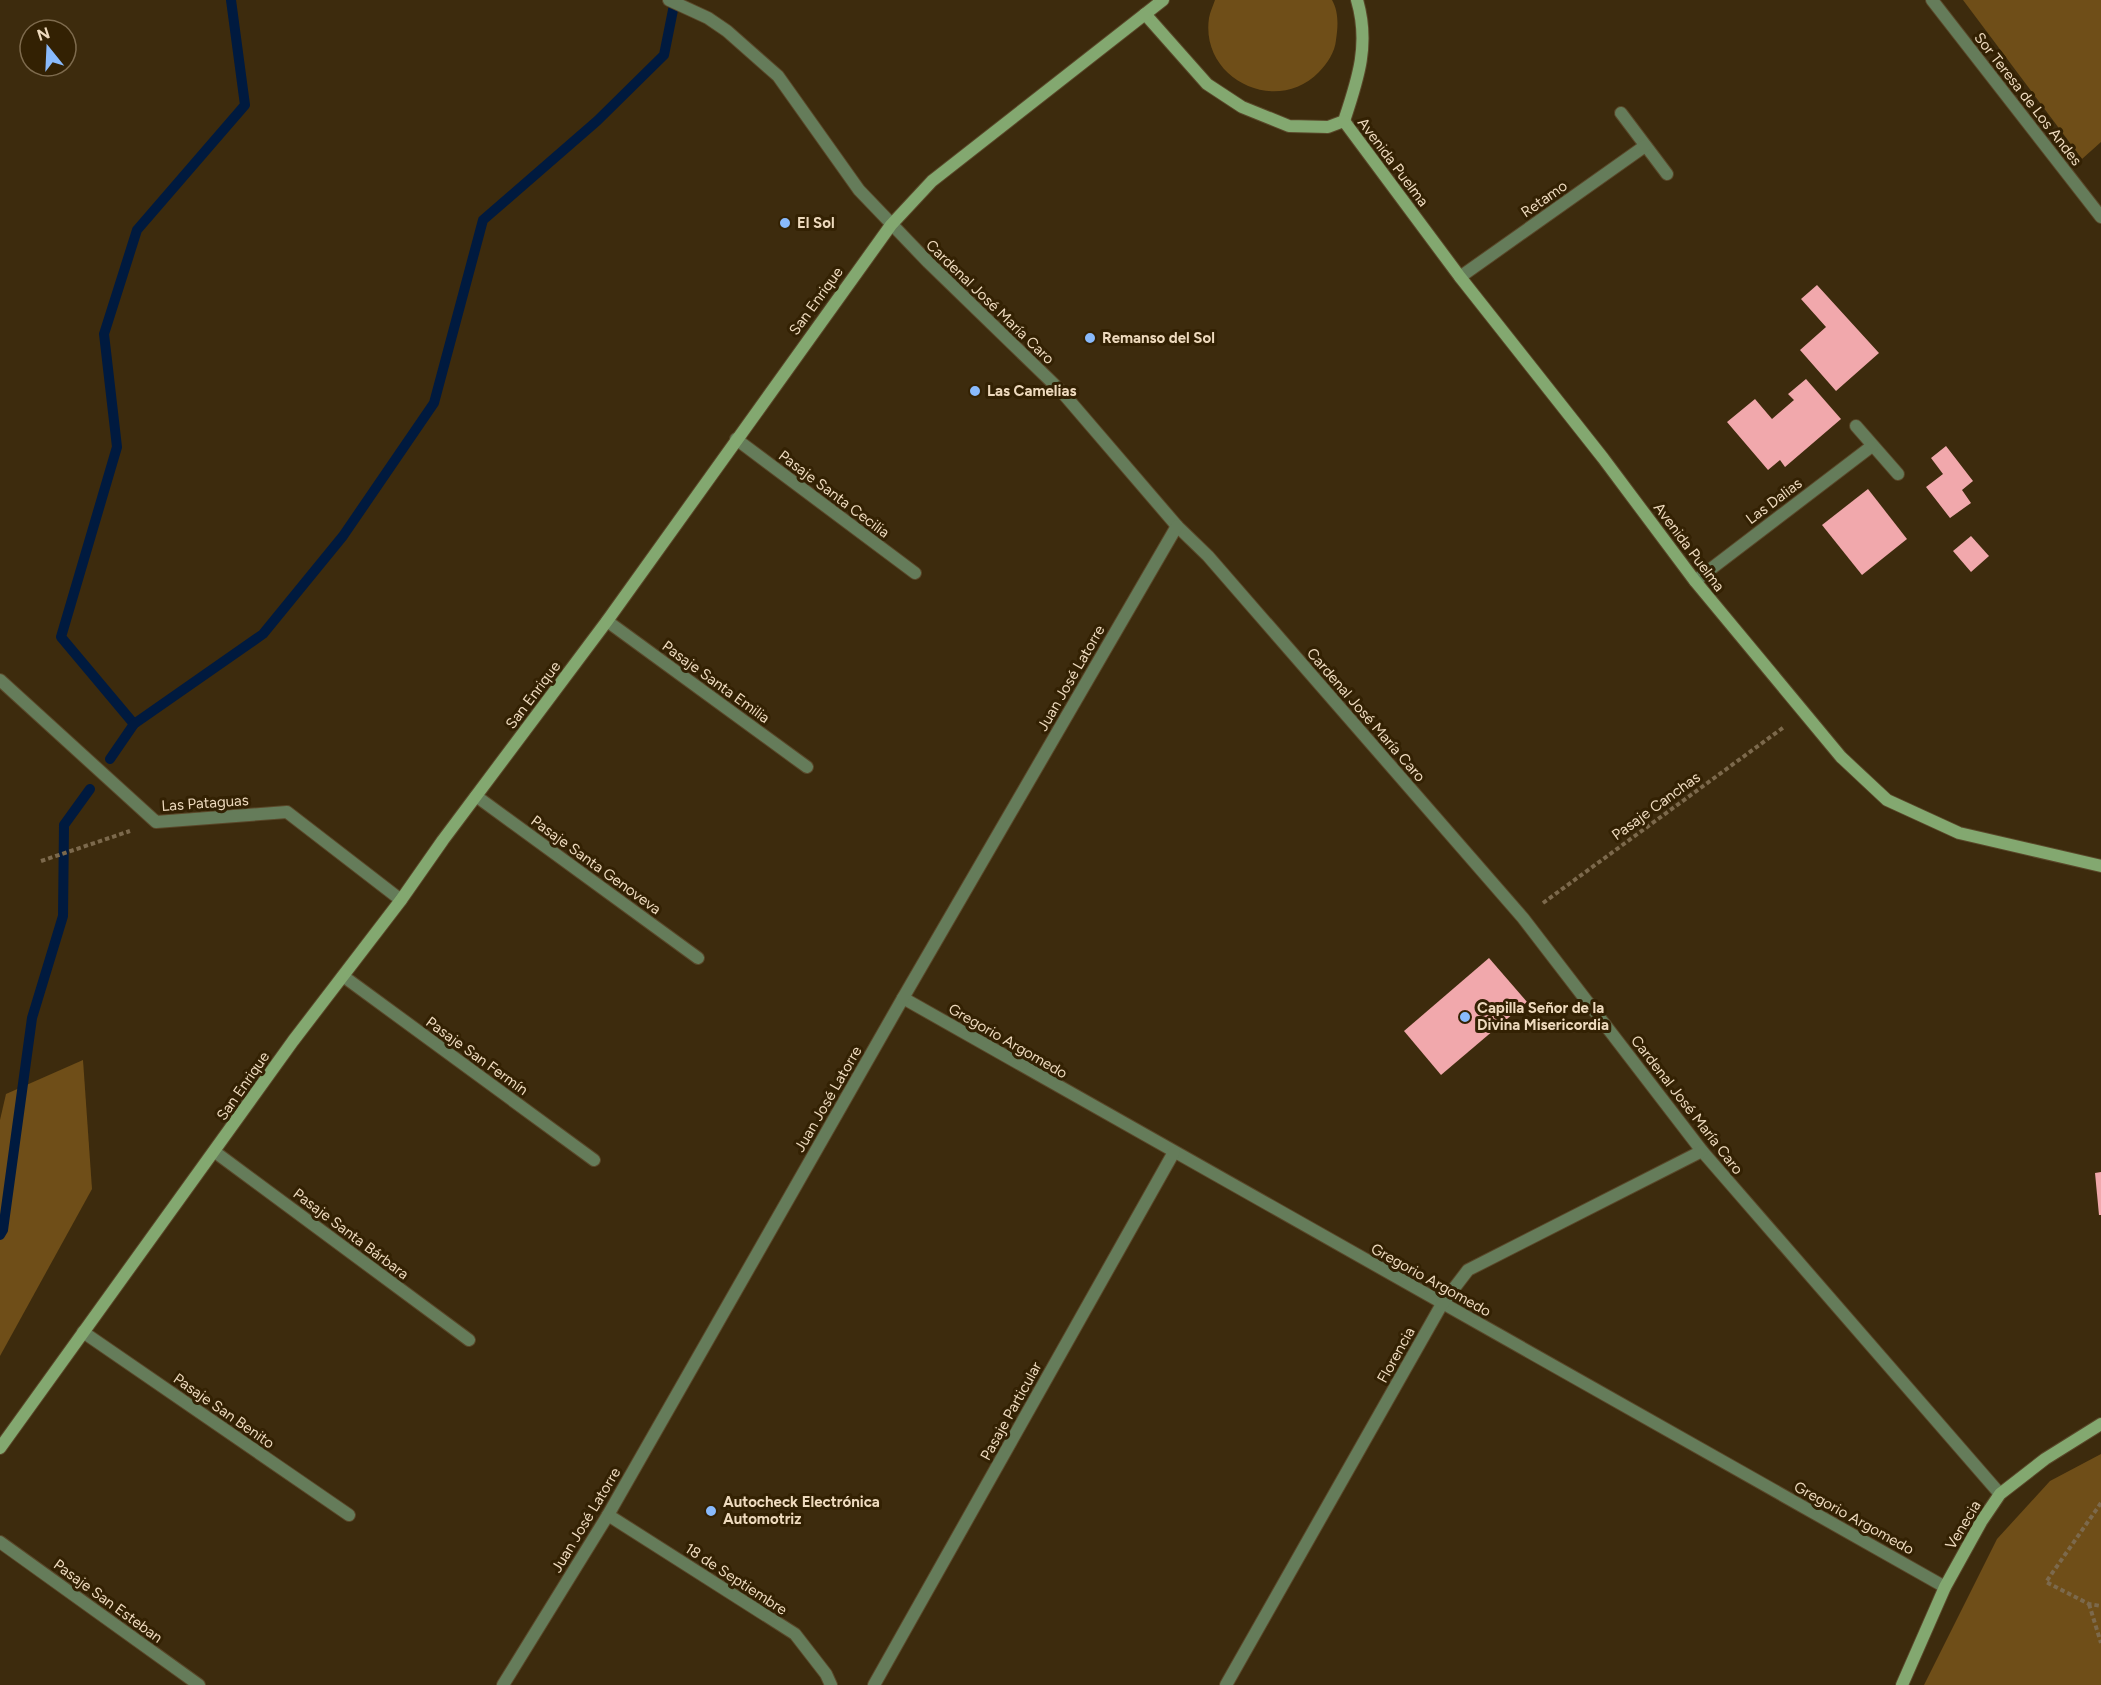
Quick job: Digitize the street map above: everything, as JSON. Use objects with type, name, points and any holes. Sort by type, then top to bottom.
[{"type":"street","name":"Cardenal José María Caro","points":[[669,0],[708,18],[727,31],[778,76],[859,190],[891,225],[1062,392],[1176,526],[1208,556],[1522,918],[1702,1151],[2000,1494]]},
{"type":"street","points":[[1145,14],[1163,0]]},
{"type":"street","name":"Avenida Puelma","points":[[1344,121],[1359,77],[1364,34],[1357,0]]},
{"type":"street","name":"Sor Teresa de Los Andes","points":[[1932,0],[2101,217]]},
{"type":"street","name":"Avenida Puelma","points":[[1145,14],[1207,84],[1242,107],[1289,126],[1328,127],[1344,121]]},
{"type":"street","name":"San Enrique","points":[[0,1448],[293,1041],[401,900],[607,621],[891,225],[932,181],[1145,14]]},
{"type":"street","points":[[1621,113],[1667,174]]},
{"type":"street","name":"Avenida Puelma","points":[[1344,121],[1460,277],[1603,458],[1695,581],[1841,757],[1887,800],[1959,833],[2101,866]]},
{"type":"street","name":"Retamo","points":[[1460,277],[1645,146]]},
{"type":"street","points":[[1856,426],[1898,474]]},
{"type":"street","name":"Pasaje Santa Cecilia","points":[[736,439],[915,573]]},
{"type":"street","name":"Las Dalias","points":[[1695,581],[1872,446]]},
{"type":"street","name":"Juan José Latorre","points":[[503,1685],[608,1515],[1176,526]]},
{"type":"street","name":"Pasaje Santa Emilia","points":[[607,621],[807,767]]},
{"type":"street","name":"Las Pataguas","points":[[0,680],[156,822],[288,812],[401,900]]},
{"type":"street","name":"Pasaje Santa Genoveva","points":[[476,796],[698,958]]},
{"type":"street","name":"Pasaje San Fermín","points":[[343,976],[594,1160]]},
{"type":"street","name":"Gregorio Argomedo","points":[[903,998],[1945,1587]]},
{"type":"street","name":"Florencia","points":[[1226,1685],[1442,1304],[1468,1270],[1702,1151]]},
{"type":"street","name":"Pasaje Santa Bárbara","points":[[215,1152],[469,1340]]},
{"type":"street","name":"Pasaje Particular","points":[[874,1685],[1174,1152]]},
{"type":"street","name":"Pasaje San Benito","points":[[83,1332],[349,1515]]},
{"type":"street","name":"Venecia","points":[[1902,1685],[1945,1587],[1980,1522],[2000,1494],[2045,1459],[2101,1424]]},
{"type":"street","name":"18 de Septiembre","points":[[608,1515],[795,1635],[831,1685]]},
{"type":"street","name":"Pasaje San Esteban","points":[[0,1542],[199,1685]]},
{"type":"path","name":"Pasaje Canchas","points":[[1522,918],[1804,713]]},
{"type":"path","points":[[41,861],[156,822]]},
{"type":"path","points":[[2101,1503],[2046,1582],[2089,1604],[2101,1606]]},
{"type":"path","points":[[2089,1604],[2101,1643]]},
{"type":"shaded area","points":[[1215,0],[1332,0],[1336,9],[1337,25],[1335,44],[1328,62],[1302,85],[1282,91],[1263,90],[1244,84],[1229,73],[1216,58],[1209,40],[1209,18]]},
{"type":"shaded area","points":[[1963,0],[2101,0],[2101,142],[2082,159]]},
{"type":"shaded area","points":[[83,1060],[92,1189],[0,1356],[0,1120],[6,1094]]},
{"type":"shaded area","points":[[2101,1454],[2101,1685],[1924,1685],[1997,1539],[2050,1481]]},
{"type":"building","points":[[1817,285],[1879,353],[1836,391],[1800,350],[1826,327],[1801,299]]},
{"type":"building","points":[[1806,379],[1841,419],[1785,467],[1780,460],[1768,470],[1727,422],[1755,399],[1772,419],[1794,400],[1788,394]]},
{"type":"building","points":[[1946,446],[1973,481],[1962,490],[1971,503],[1950,518],[1926,487],[1943,474],[1931,458]]},
{"type":"building","points":[[1868,489],[1907,539],[1862,575],[1822,525]]},
{"type":"building","points":[[1971,536],[1989,556],[1971,572],[1953,551]]},
{"type":"building","name":"Capilla Señor de la Divina Misericordia","points":[[1489,958],[1527,1002],[1441,1075],[1404,1031]]},
{"type":"building","points":[[2101,1172],[2101,1215],[2099,1215],[2095,1173]]},
{"type":"waterway","points":[[134,724],[61,637],[117,447],[104,334],[137,230],[245,105],[231,0]]},
{"type":"waterway","points":[[110,759],[134,724],[263,634],[343,536],[434,403],[483,220],[597,121],[664,55],[675,0]]},
{"type":"waterway","points":[[0,1235],[3,1230],[32,1018],[63,916],[64,825],[90,789]]},
{"type":"place","name":"El Sol","points":[[785,223]]},
{"type":"place","name":"Remanso del Sol","points":[[1090,338]]},
{"type":"place","name":"Las Camelias","points":[[975,391]]},
{"type":"place","name":"Capilla Señor de la Divina Misericordia","points":[[1465,1017]]},
{"type":"place","name":"Autocheck Electrónica Automotriz","points":[[711,1511]]}]
